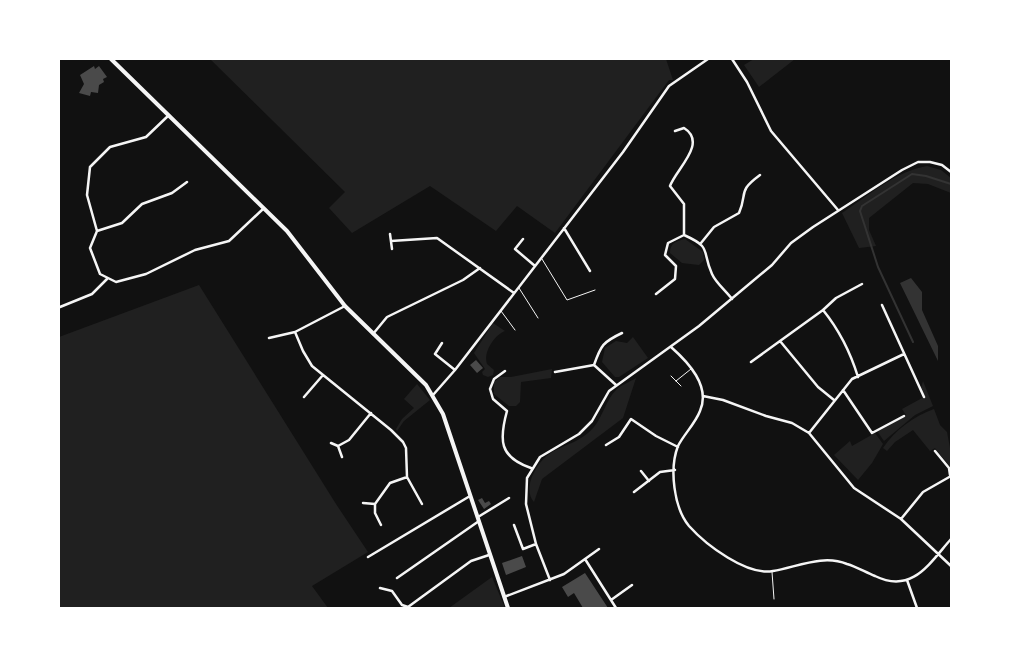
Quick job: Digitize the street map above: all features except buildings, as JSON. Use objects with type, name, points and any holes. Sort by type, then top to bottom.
[{"type":"main road","points":[[112,59],[297,241],[345,306],[422,380],[433,395],[443,414],[479,519],[488,555],[508,608]]},
{"type":"street","points":[[433,395],[455,370],[623,152],[669,86],[708,59]]},
{"type":"street","points":[[732,59],[747,82],[771,131],[838,210]]},
{"type":"street","points":[[169,115],[146,137],[110,147],[90,167],[88,195],[97,231],[91,242],[92,256],[97,269],[107,279],[123,282],[146,274],[195,250],[230,241],[264,208]]},
{"type":"street","points":[[676,131],[684,128],[688,130],[693,141],[693,149],[670,186],[684,204],[684,234]]},
{"type":"street","points":[[550,580],[536,544],[526,504],[526,487],[531,468],[545,452],[571,439],[587,427],[610,391],[616,385],[671,347],[772,265],[791,243],[838,210],[918,162],[942,165],[951,172]]},
{"type":"street","points":[[701,243],[714,226],[739,213],[743,190],[746,185],[760,175]]},
{"type":"street","points":[[97,231],[122,223],[142,204],[172,193],[187,182]]},
{"type":"street","points":[[564,228],[590,270]]},
{"type":"street","points":[[390,234],[392,249]]},
{"type":"street","points":[[684,234],[701,243],[708,253],[712,274],[732,298]]},
{"type":"street","points":[[656,294],[675,279],[676,266],[665,255],[668,243],[684,234]]},
{"type":"street","points":[[391,241],[437,238],[514,293]]},
{"type":"street","points":[[523,239],[515,249],[535,266]]},
{"type":"street","points":[[373,334],[387,317],[463,280],[480,268]]},
{"type":"street","points":[[60,307],[92,294],[107,279]]},
{"type":"street","points":[[751,362],[823,310],[836,298],[862,284]]},
{"type":"street","points":[[882,305],[924,397]]},
{"type":"street","points":[[269,338],[295,332],[345,306]]},
{"type":"street","points":[[823,310],[840,332],[851,355],[858,377]]},
{"type":"street","points":[[295,332],[306,358],[323,375],[371,413],[403,442],[406,448],[407,477],[422,504]]},
{"type":"street","points":[[594,364],[600,348],[606,340],[622,333]]},
{"type":"street","points":[[780,341],[818,387],[834,400]]},
{"type":"street","points":[[442,344],[435,354],[455,370]]},
{"type":"street","points":[[671,347],[692,369],[701,385],[703,396],[700,412],[678,447],[675,470],[678,502],[682,516],[690,527],[740,566],[772,572],[807,562],[843,562],[876,577],[893,581],[908,580],[917,577],[951,539]]},
{"type":"street","points":[[809,433],[852,379],[904,354]]},
{"type":"street","points":[[594,364],[616,385]]},
{"type":"street","points":[[556,372],[594,364]]},
{"type":"street","points":[[505,371],[494,379],[490,389],[494,399],[508,411],[502,432],[503,444],[514,460],[531,468]]},
{"type":"street","points":[[304,397],[323,375]]},
{"type":"street","points":[[843,390],[872,433],[904,416]]},
{"type":"street","points":[[703,396],[723,400],[766,416],[792,423],[809,433],[854,488],[900,519],[951,566]]},
{"type":"street","points":[[338,446],[349,440],[371,413]]},
{"type":"street","points":[[606,446],[619,436],[631,419],[656,436],[678,447]]},
{"type":"street","points":[[331,443],[338,446],[342,457]]},
{"type":"street","points":[[900,519],[923,492],[950,475],[950,468],[935,451]]},
{"type":"street","points":[[634,492],[660,472],[675,470]]},
{"type":"street","points":[[641,471],[649,481]]},
{"type":"street","points":[[381,525],[375,513],[375,504],[390,483],[407,477]]},
{"type":"street","points":[[368,557],[471,496]]},
{"type":"street","points":[[397,578],[509,498]]},
{"type":"street","points":[[363,503],[375,504]]},
{"type":"street","points":[[514,525],[523,549],[536,544]]},
{"type":"street","points":[[504,597],[550,580],[599,549]]},
{"type":"street","points":[[380,588],[392,591],[402,605],[408,607],[471,561],[488,555]]},
{"type":"street","points":[[585,559],[616,608]]},
{"type":"street","points":[[908,580],[917,608]]},
{"type":"street","points":[[611,600],[632,584]]},
{"type":"lane","points":[[541,258],[567,300],[595,290]]},
{"type":"lane","points":[[518,288],[538,318]]},
{"type":"lane","points":[[500,310],[515,330]]},
{"type":"lane","points":[[676,380],[692,369]]},
{"type":"lane","points":[[671,376],[681,386]]},
{"type":"lane","points":[[772,572],[774,599]]},
{"type":"shaded area","points":[[210,59],[666,59],[673,80],[669,80],[555,233],[517,206],[496,231],[430,186],[352,233],[329,208],[345,192]]},
{"type":"shaded area","points":[[754,59],[795,59],[759,87],[744,65]]},
{"type":"shaded area","points":[[927,166],[941,170],[951,178],[951,193],[928,184],[913,183],[869,218],[869,230],[876,246],[859,248],[842,213],[893,179],[904,173]]},
{"type":"shaded area","points":[[685,239],[703,252],[704,260],[699,265],[682,263],[670,253],[674,243]]},
{"type":"shaded area","points":[[911,278],[922,292],[922,310],[938,346],[938,361],[900,283]]},
{"type":"shaded area","points":[[199,285],[368,552],[312,586],[328,608],[59,608],[59,337]]},
{"type":"shaded area","points":[[493,323],[505,331],[493,340],[488,350],[487,364],[494,370],[493,375],[488,377],[483,375],[482,372],[485,369],[474,353]]},
{"type":"shaded area","points":[[633,337],[648,358],[619,377],[615,377],[602,362],[605,348],[616,341],[627,343]]},
{"type":"shaded area","points":[[552,369],[551,378],[521,382],[520,402],[516,406],[509,406],[494,394],[494,382],[500,377],[511,377]]},
{"type":"shaded area","points":[[636,378],[623,418],[542,479],[534,502],[529,490],[530,484],[535,470],[543,459],[588,433],[597,423],[616,390]]},
{"type":"shaded area","points":[[923,381],[933,406],[915,415],[884,441],[877,431],[906,415],[902,409],[924,397],[921,389]]},
{"type":"shaded area","points":[[417,384],[430,400],[404,421],[397,431],[396,429],[402,419],[414,408],[404,399]]},
{"type":"shaded area","points":[[934,409],[940,425],[947,432],[951,453],[951,468],[935,448],[930,451],[913,430],[895,442],[887,451],[883,448],[893,435],[906,424]]},
{"type":"shaded area","points":[[875,433],[883,444],[872,463],[858,480],[834,455],[850,441],[852,446]]},
{"type":"shaded area","points":[[492,577],[505,608],[449,608]]},
{"type":"waterway","points":[[913,342],[878,267],[860,211],[862,206],[912,174],[926,176],[951,184]]}]
